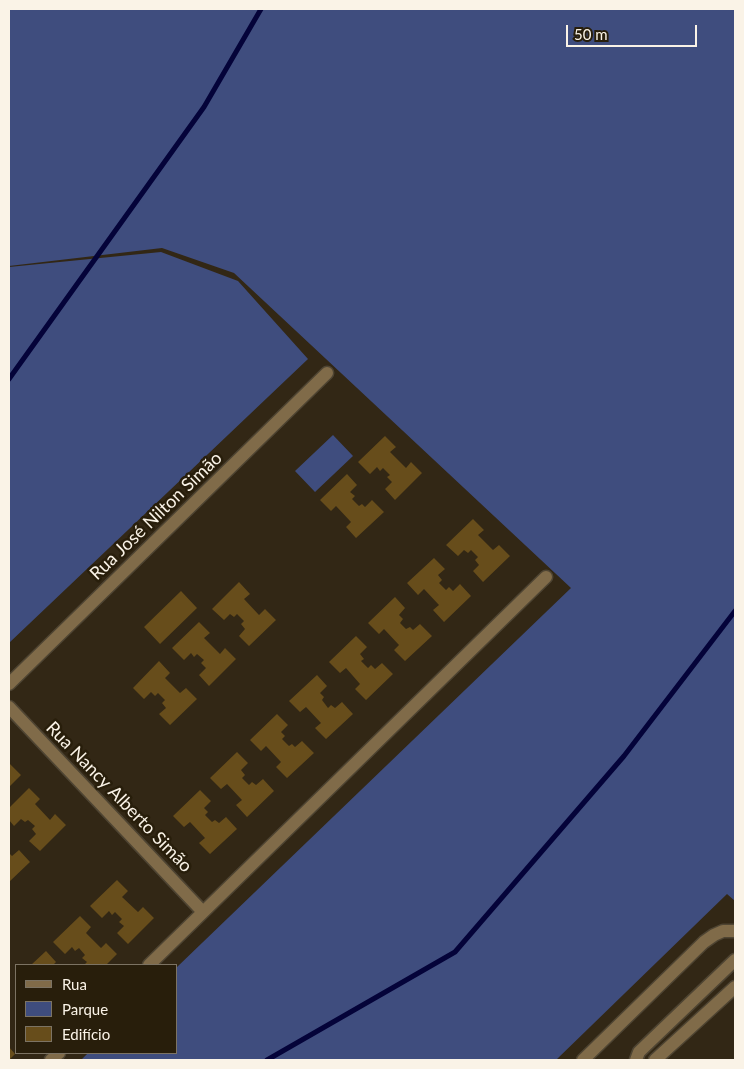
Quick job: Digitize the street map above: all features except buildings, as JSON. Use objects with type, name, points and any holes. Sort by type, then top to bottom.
[{"type":"street","name":"Rua José Nilton Simão","points":[[9,684],[327,374]]},
{"type":"street","points":[[150,964],[546,577]]},
{"type":"street","name":"Rua Nancy Alberto Simão","points":[[9,707],[203,912]]},
{"type":"street","points":[[583,1060],[704,942],[723,931],[735,931]]},
{"type":"street","points":[[636,1060],[639,1052],[735,960]]},
{"type":"street","points":[[656,1060],[735,987]]},
{"type":"green space","points":[[9,9],[735,9],[735,901],[727,894],[556,1060],[81,1060],[87,1054],[178,1054],[178,966],[571,588],[234,273],[162,248],[9,266]]},
{"type":"green space","points":[[161,252],[238,281],[308,359],[9,643],[9,267]]},
{"type":"green space","points":[[333,435],[353,456],[315,492],[295,471]]},
{"type":"waterway","points":[[9,379],[204,107],[261,9]]},
{"type":"waterway","points":[[267,1060],[455,952],[624,756],[735,611]]}]
